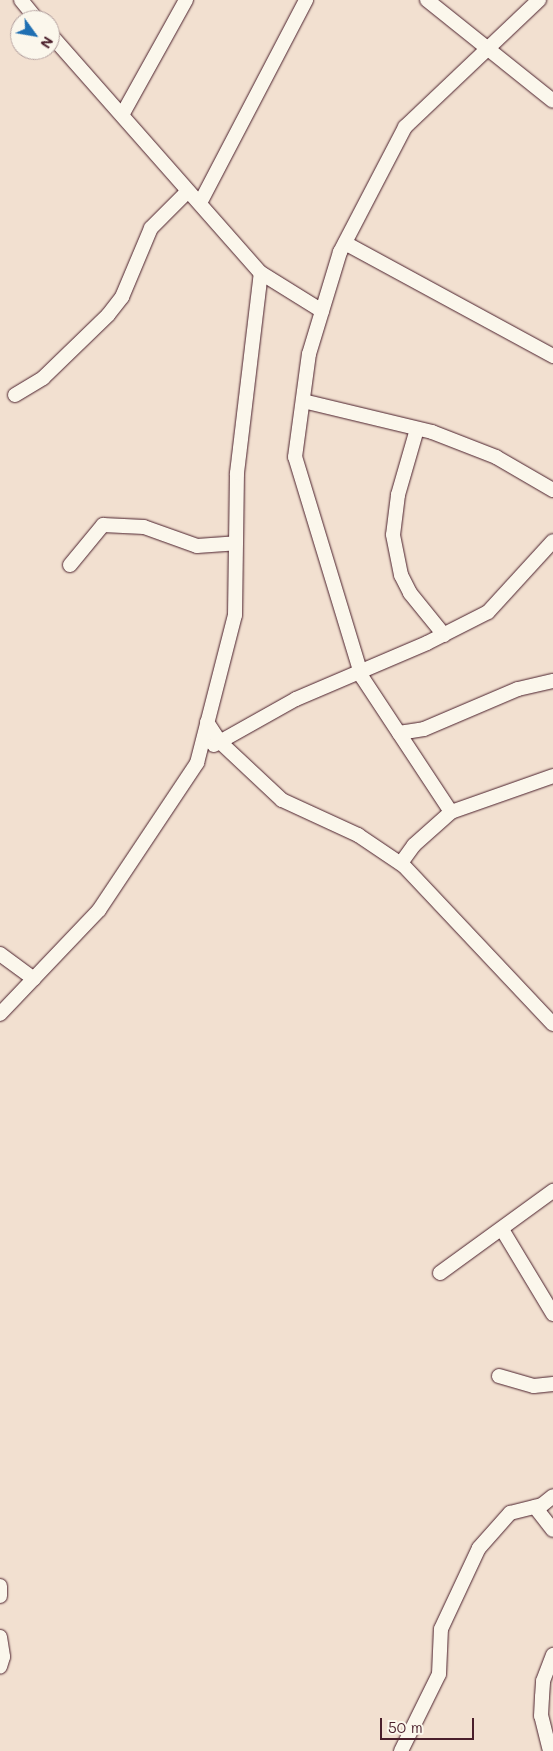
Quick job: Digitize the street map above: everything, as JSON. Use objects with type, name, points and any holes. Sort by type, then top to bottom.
[{"type":"street","points":[[21,0],[30,10]]},
{"type":"street","points":[[122,115],[186,0]]},
{"type":"street","points":[[200,203],[306,0]]},
{"type":"street","points":[[427,0],[553,101]]},
{"type":"street","points":[[451,812],[399,733],[374,700],[360,670],[295,457],[309,354],[322,311],[345,243],[405,127],[486,48],[539,0]]},
{"type":"street","points":[[60,45],[262,273],[322,311]]},
{"type":"street","points":[[15,395],[43,378],[108,315],[122,297],[151,228],[188,191]]},
{"type":"street","points":[[345,243],[553,356]]},
{"type":"street","points":[[0,1014],[99,910],[197,763],[235,615],[237,472],[262,273]]},
{"type":"street","points":[[303,401],[417,429],[496,457],[553,490]]},
{"type":"street","points":[[417,429],[398,495],[394,535],[401,575],[410,593],[444,635]]},
{"type":"street","points":[[70,565],[103,525],[144,527],[197,546],[236,543]]},
{"type":"street","points":[[199,752],[296,699],[444,635],[488,612],[553,541]]},
{"type":"street","points":[[399,733],[424,729],[518,689],[553,680]]},
{"type":"street","points":[[207,722],[220,742],[282,800],[358,835],[400,863],[553,1024]]},
{"type":"street","points":[[400,863],[414,845],[451,812],[553,776]]},
{"type":"street","points":[[0,954],[34,978]]},
{"type":"street","points":[[440,1273],[503,1231],[553,1191]]},
{"type":"street","points":[[503,1231],[553,1314]]},
{"type":"street","points":[[499,1376],[534,1386],[553,1384]]},
{"type":"street","points":[[401,1751],[439,1674],[442,1629],[479,1548],[510,1514],[535,1507],[553,1496]]},
{"type":"street","points":[[535,1507],[553,1530]]},
{"type":"street","points":[[0,1586],[0,1596]]},
{"type":"street","points":[[0,1637],[4,1657],[0,1667]]},
{"type":"street","points":[[550,1751],[541,1716],[543,1681],[553,1655]]}]
